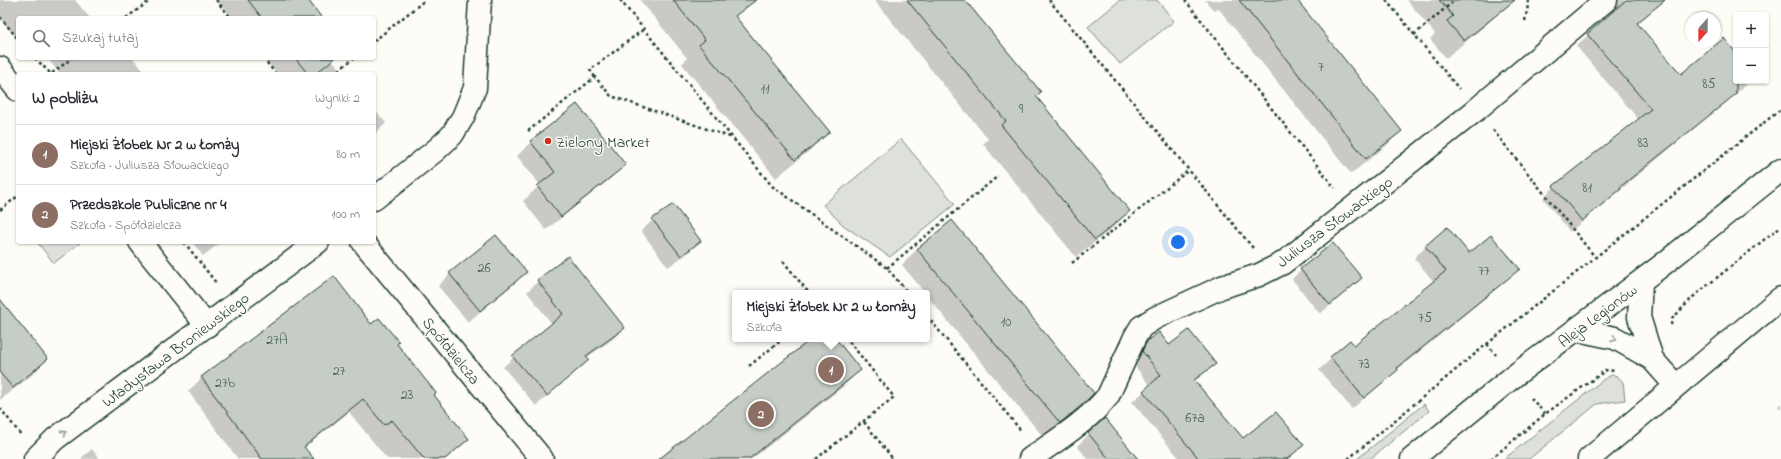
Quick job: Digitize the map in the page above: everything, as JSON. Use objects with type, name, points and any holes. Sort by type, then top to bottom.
[{"type":"street","points":[[376,197],[436,150],[452,135],[462,117],[474,88],[480,0]]},
{"type":"street","name":"Juliusza Słowackiego","points":[[1035,456],[1091,414],[1108,396],[1141,327],[1154,318],[1222,287],[1259,275],[1283,263],[1476,110],[1606,0]]},
{"type":"street","points":[[0,68],[16,88]]},
{"type":"street","name":"Aleja Legionów","points":[[1412,459],[1514,376],[1641,282],[1781,170]]},
{"type":"street","points":[[142,244],[207,326]]},
{"type":"street","name":"Władysława Broniewskiego","points":[[35,459],[55,439],[315,244]]},
{"type":"street","name":"Spółdzielcza","points":[[365,244],[542,459]]},
{"type":"street","points":[[1641,282],[1639,317],[1652,359]]},
{"type":"street","points":[[1589,459],[1781,298]]},
{"type":"street","points":[[1577,330],[1615,338],[1652,359],[1676,386]]},
{"type":"path","points":[[129,16],[151,0]]},
{"type":"path","points":[[216,0],[229,16]]},
{"type":"path","points":[[376,39],[425,0]]},
{"type":"path","points":[[620,0],[772,186],[887,268],[905,290]]},
{"type":"path","points":[[1049,0],[1270,269]]},
{"type":"path","points":[[1185,0],[1352,208]]},
{"type":"path","points":[[1414,35],[1455,0]]},
{"type":"path","points":[[1525,21],[1529,0]]},
{"type":"path","points":[[0,17],[16,37]]},
{"type":"path","points":[[644,30],[590,70],[595,77],[611,96],[734,139]]},
{"type":"path","points":[[37,60],[49,72]]},
{"type":"path","points":[[54,72],[69,60]]},
{"type":"path","points":[[265,60],[274,72]]},
{"type":"path","points":[[336,72],[352,60]]},
{"type":"path","points":[[528,131],[595,77]]},
{"type":"path","points":[[1348,459],[1487,344],[1781,108]]},
{"type":"path","points":[[1072,263],[1189,170]]},
{"type":"path","points":[[887,268],[998,176]]},
{"type":"path","points":[[0,210],[16,198]]},
{"type":"path","points":[[186,244],[220,287]]},
{"type":"path","points":[[783,261],[807,290]]},
{"type":"path","points":[[930,320],[1035,456]]},
{"type":"path","points":[[749,366],[779,342]]},
{"type":"path","points":[[816,459],[894,397],[849,342]]},
{"type":"path","points":[[0,408],[22,436]]},
{"type":"path","points":[[864,422],[893,459]]},
{"type":"shaded area","points":[[1120,0],[1157,0],[1174,21],[1120,64],[1088,27]]},
{"type":"shaded area","points":[[901,139],[955,204],[890,257],[843,225],[823,205]]},
{"type":"shaded area","points":[[39,244],[78,244],[54,263]]},
{"type":"shaded area","points":[[1612,375],[1617,376],[1623,382],[1625,400],[1597,404],[1529,459],[1504,459],[1604,379]]},
{"type":"shaded area","points":[[1424,404],[1429,411],[1370,459],[1357,459]]},
{"type":"building","points":[[248,0],[308,0],[320,16],[260,16]]},
{"type":"building","points":[[673,0],[756,0],[735,16],[830,132],[795,160],[699,45],[705,40]]},
{"type":"building","points":[[907,0],[965,0],[1041,92],[1036,96],[1130,211],[1095,240],[1001,125],[1006,121]]},
{"type":"building","points":[[1239,0],[1297,0],[1402,131],[1366,159]]},
{"type":"building","points":[[1439,0],[1515,0],[1464,41],[1447,21],[1453,16]]},
{"type":"building","points":[[1626,0],[1665,0],[1637,23],[1681,74],[1712,48],[1721,48],[1721,41],[1724,38],[1733,49],[1733,84],[1736,84],[1736,94],[1620,187],[1621,189],[1582,221],[1553,186],[1651,109],[1587,34]]},
{"type":"building","points":[[297,60],[332,60],[318,72],[306,72]]},
{"type":"building","points":[[577,104],[626,165],[561,217],[537,186],[555,172],[530,141]]},
{"type":"building","points":[[673,204],[701,241],[681,256],[652,219]]},
{"type":"building","points":[[952,220],[1094,393],[1060,423],[917,249]]},
{"type":"building","points":[[1447,227],[1469,253],[1491,235],[1520,269],[1397,368],[1398,370],[1364,398],[1330,357],[1350,340],[1354,345],[1446,271],[1425,246]]},
{"type":"building","points":[[496,235],[527,272],[480,311],[449,273]]},
{"type":"building","points":[[1333,243],[1362,278],[1330,305],[1300,269]]},
{"type":"building","points":[[568,256],[625,328],[586,356],[589,360],[547,396],[512,356],[563,314],[537,280]]},
{"type":"building","points":[[334,276],[371,324],[379,318],[399,342],[397,344],[436,393],[434,395],[469,439],[445,459],[424,459],[392,420],[384,425],[363,399],[304,447],[314,459],[262,459],[201,377]]},
{"type":"building","points":[[0,299],[48,359],[13,388],[0,373]]},
{"type":"building","points":[[1189,330],[1216,364],[1194,380],[1243,438],[1276,412],[1304,445],[1287,459],[1199,459],[1143,391],[1161,375],[1142,351],[1148,340],[1159,332],[1169,345]]},
{"type":"building","points":[[807,342],[838,342],[861,370],[749,459],[659,459]]},
{"type":"building","points":[[1105,418],[1138,459],[1109,459],[1088,433]]},
{"type":"place","name":"Zielony Market","points":[[548,141]]},
{"type":"place","name":"Miejski Żłobek Nr 2 w Łomży","points":[[831,370]]},
{"type":"place","name":"Przedszkole Publiczne nr 4","points":[[761,414]]}]
